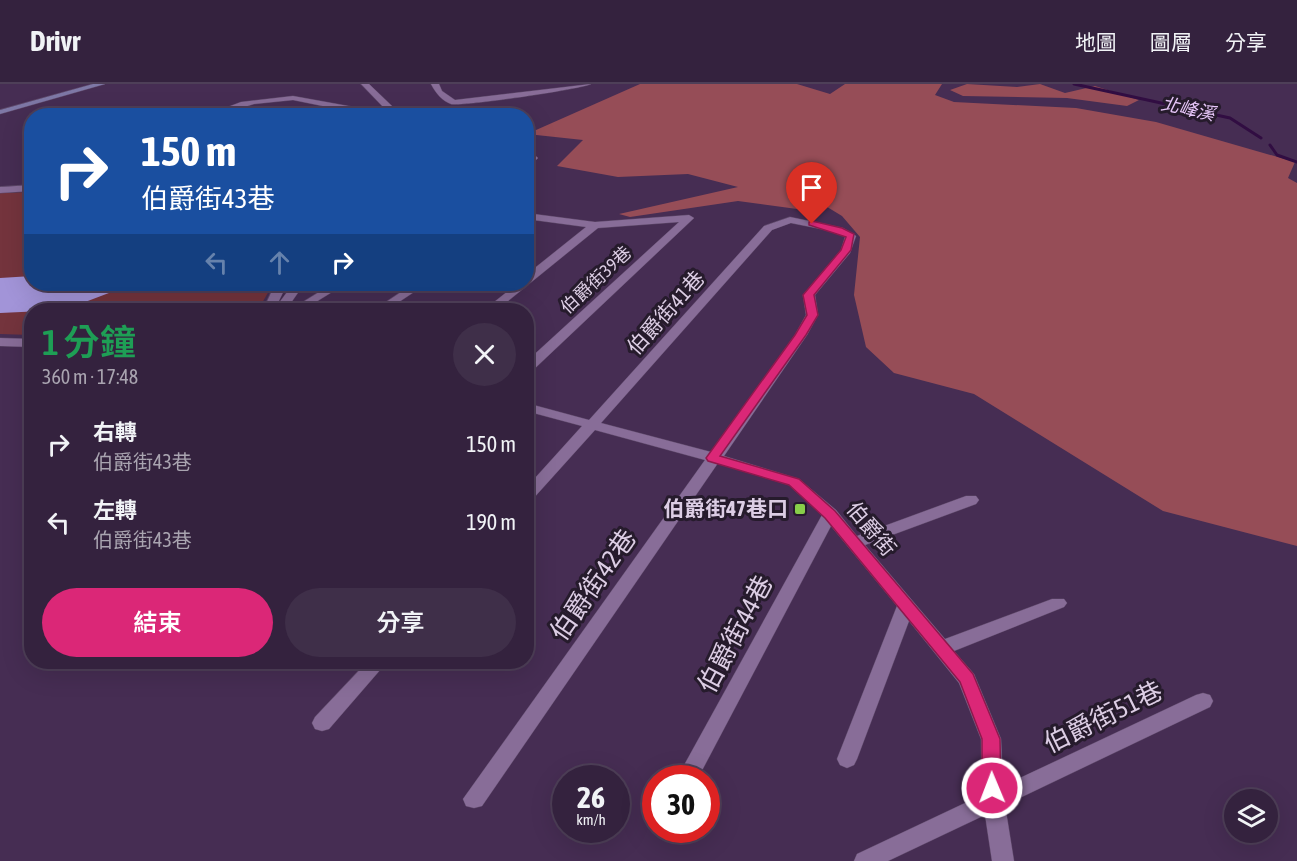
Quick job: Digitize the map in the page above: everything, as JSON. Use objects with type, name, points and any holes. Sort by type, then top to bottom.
[{"type":"street","points":[[0,112],[101,84]]},
{"type":"street","points":[[365,84],[388,108]]},
{"type":"street","points":[[435,84],[439,92],[453,102],[565,89],[587,84]]},
{"type":"street","points":[[234,108],[302,98],[340,108]]},
{"type":"street","points":[[360,108],[384,104]]},
{"type":"street","points":[[0,190],[24,188]]},
{"type":"street","points":[[534,217],[596,225]]},
{"type":"street","name":"伯爵街39巷","points":[[534,362],[690,218],[596,225]]},
{"type":"street","name":"伯爵街42巷","points":[[474,800],[712,458],[801,335],[812,315],[808,295],[846,250],[851,236],[839,230],[790,220],[768,228]]},
{"type":"street","points":[[534,275],[596,225]]},
{"type":"street","name":"伯爵街41巷","points":[[534,489],[768,228]]},
{"type":"street","points":[[308,303],[327,291]]},
{"type":"street","points":[[391,303],[409,291]]},
{"type":"street","points":[[499,303],[514,291]]},
{"type":"street","points":[[0,342],[24,343]]},
{"type":"street","name":"伯爵街","points":[[534,410],[592,424],[794,482],[830,514],[967,679],[991,739],[993,802],[1003,861]]},
{"type":"street","points":[[854,543],[971,500]]},
{"type":"street","name":"伯爵街44巷","points":[[694,765],[830,514]]},
{"type":"street","points":[[942,648],[1058,603]]},
{"type":"street","points":[[847,759],[906,605]]},
{"type":"street","points":[[322,723],[372,669]]},
{"type":"street","name":"伯爵街51巷","points":[[865,861],[1203,701]]},
{"type":"shaded area","points":[[640,84],[797,84],[830,94],[845,84],[942,84],[935,95],[954,102],[1076,108],[1156,122],[1295,162],[1288,178],[1297,183],[1297,546],[1163,511],[974,394],[894,373],[866,347],[854,295],[860,237],[842,216],[814,199],[797,209],[738,201],[630,217],[619,214],[738,187],[688,174],[618,177],[557,166],[583,140],[534,135],[534,131]]},
{"type":"shaded area","points":[[967,84],[1017,87],[1040,84],[1065,93],[1095,86],[1139,100],[1127,106],[1067,98],[963,96],[950,90]]},
{"type":"shaded area","points":[[24,192],[24,291],[269,291],[262,303],[24,303],[24,335],[0,334],[0,193]]},
{"type":"building","points":[[24,276],[24,291],[114,291],[82,303],[24,303],[24,312],[0,313],[0,278]]},
{"type":"waterway","name":"北峰溪","points":[[1074,84],[1230,118],[1261,138]]},
{"type":"waterway","name":"北峰溪","points":[[1270,145],[1277,155],[1297,162]]},
{"type":"place","name":"伯爵街47巷口","points":[[800,509]]},
{"type":"route","points":[[812,224],[839,230],[851,236],[846,250],[808,295],[812,315],[801,335],[712,458],[764,471],[794,482],[830,514],[967,679],[991,739],[992,788]]}]
